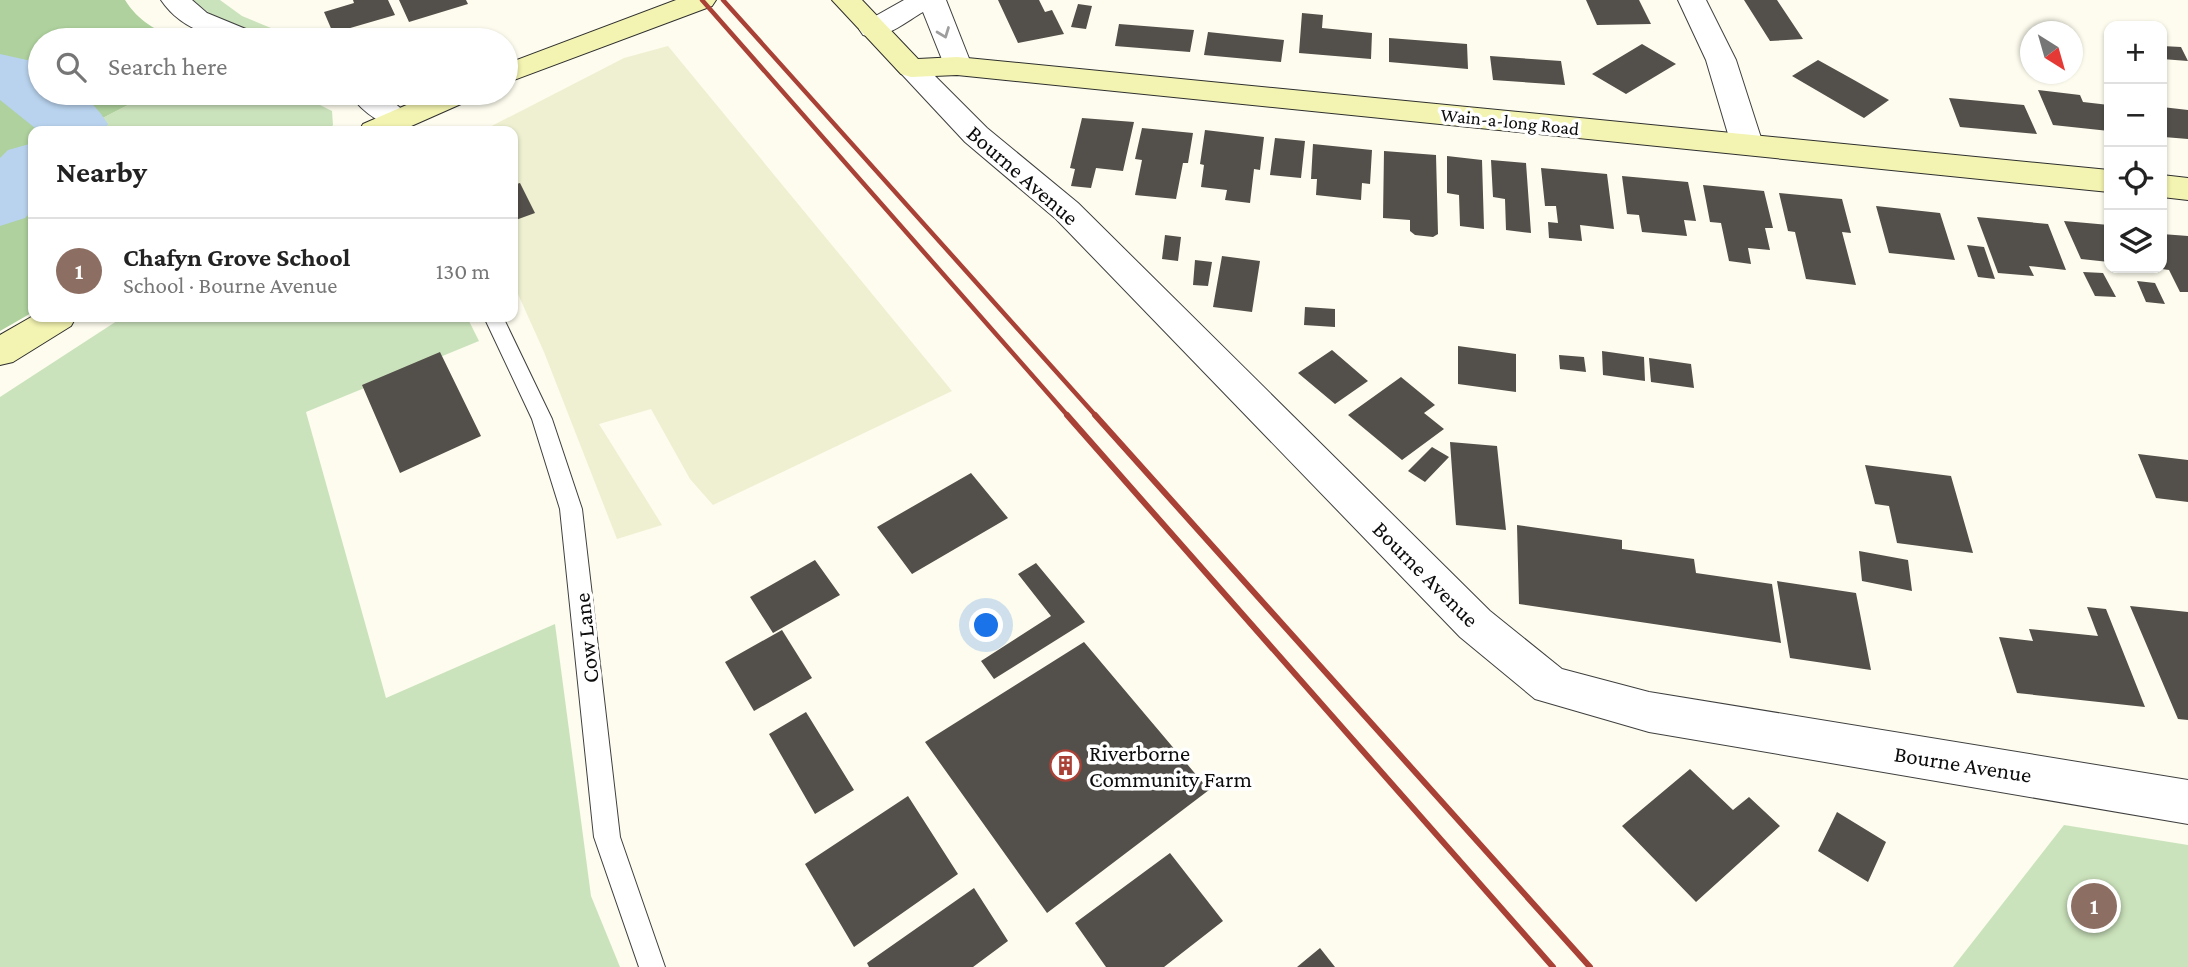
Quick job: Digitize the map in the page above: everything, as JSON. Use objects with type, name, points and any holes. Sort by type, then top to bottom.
[{"type":"street","points":[[175,0],[197,19],[219,28]]},
{"type":"street","points":[[518,69],[702,0]]},
{"type":"street","name":"Bourne Avenue","points":[[846,0],[976,135],[1067,211],[1475,624],[1550,685],[1649,712],[2188,802]]},
{"type":"street","points":[[873,29],[924,0]]},
{"type":"street","points":[[932,0],[957,66]]},
{"type":"street","points":[[1692,0],[1721,60],[1747,144]]},
{"type":"street","name":"Wain-a-long Road","points":[[911,68],[957,66],[2104,180]]},
{"type":"street","points":[[372,105],[387,126]]},
{"type":"street","points":[[390,126],[434,105]]},
{"type":"street","points":[[2167,187],[2188,189]]},
{"type":"street","points":[[0,352],[51,322]]},
{"type":"lane","name":"Cow Lane","points":[[495,322],[542,419],[572,509],[607,837],[652,967]]},
{"type":"green space","points":[[0,0],[125,0],[136,14],[155,28],[28,28],[28,105],[128,105],[92,126],[28,126],[28,315],[0,331]]},
{"type":"green space","points":[[193,0],[220,0],[242,16],[271,28],[235,28]]},
{"type":"green space","points":[[668,46],[952,391],[713,505],[690,479],[651,409],[599,424],[662,525],[617,539],[544,352],[518,294],[518,126],[492,126],[624,58]]},
{"type":"green space","points":[[128,105],[320,105],[332,111],[333,125],[92,126]]},
{"type":"green space","points":[[115,322],[470,322],[479,341],[306,412],[386,698],[555,624],[591,896],[620,967],[0,967],[0,397]]},
{"type":"green space","points":[[2064,825],[2188,845],[2188,967],[1953,967]]},
{"type":"building","points":[[353,0],[388,0],[395,15],[350,28],[331,28],[324,12],[354,3]]},
{"type":"building","points":[[399,0],[466,0],[468,4],[409,22]]},
{"type":"building","points":[[998,0],[1039,0],[1045,12],[1052,10],[1064,34],[1018,43]]},
{"type":"building","points":[[1586,0],[1639,0],[1651,24],[1597,25]]},
{"type":"building","points":[[1744,0],[1777,0],[1803,39],[1770,41]]},
{"type":"building","points":[[1078,4],[1092,6],[1086,29],[1071,27]]},
{"type":"building","points":[[1302,13],[1323,15],[1322,28],[1372,33],[1371,59],[1299,53]]},
{"type":"building","points":[[1119,24],[1194,30],[1190,52],[1115,46]]},
{"type":"building","points":[[1208,32],[1284,40],[1281,62],[1204,55]]},
{"type":"building","points":[[1389,38],[1467,44],[1468,69],[1389,62]]},
{"type":"building","points":[[1642,44],[1676,64],[1626,94],[1592,74]]},
{"type":"building","points":[[2167,46],[2181,47],[2188,61],[2167,59]]},
{"type":"building","points":[[1490,56],[1561,61],[1565,85],[1493,80]]},
{"type":"building","points":[[1818,60],[1889,100],[1864,118],[1792,76]]},
{"type":"building","points":[[2038,90],[2080,95],[2083,102],[2104,104],[2104,130],[2053,125]]},
{"type":"building","points":[[1949,98],[2024,105],[2037,134],[1960,127]]},
{"type":"building","points":[[2167,108],[2188,110],[2188,139],[2167,137]]},
{"type":"building","points":[[1082,118],[1134,122],[1123,171],[1096,168],[1091,188],[1071,186],[1075,169],[1070,168]]},
{"type":"building","points":[[1142,128],[1193,133],[1188,163],[1183,163],[1176,199],[1135,195],[1142,160],[1135,159]]},
{"type":"building","points":[[1205,130],[1264,137],[1260,170],[1254,169],[1250,203],[1225,200],[1227,190],[1201,187],[1204,165],[1200,164]]},
{"type":"building","points":[[1275,138],[1305,141],[1301,178],[1270,175]]},
{"type":"building","points":[[1313,144],[1372,150],[1370,184],[1362,183],[1361,200],[1316,195],[1317,179],[1311,179]]},
{"type":"building","points":[[1384,151],[1436,155],[1438,234],[1433,237],[1415,235],[1410,231],[1410,220],[1383,218]]},
{"type":"building","points":[[1447,156],[1482,160],[1484,229],[1460,226],[1459,195],[1447,193]]},
{"type":"building","points":[[1491,160],[1526,163],[1531,233],[1506,230],[1505,199],[1493,197]]},
{"type":"building","points":[[1541,168],[1607,174],[1614,229],[1580,225],[1582,241],[1549,238],[1548,222],[1558,223],[1556,206],[1545,206]]},
{"type":"building","points":[[1622,176],[1688,182],[1696,221],[1684,220],[1687,236],[1642,232],[1639,215],[1627,214]]},
{"type":"building","points":[[518,184],[535,213],[518,219]]},
{"type":"building","points":[[1703,185],[1764,191],[1773,228],[1765,228],[1770,250],[1748,248],[1751,264],[1729,261],[1721,223],[1710,222]]},
{"type":"building","points":[[1779,193],[1842,199],[1851,233],[1842,232],[1856,285],[1806,279],[1795,232],[1788,231]]},
{"type":"building","points":[[1876,206],[1940,213],[1955,260],[1889,253]]},
{"type":"building","points":[[1977,217],[2048,224],[2066,270],[2029,266],[2034,276],[1998,273]]},
{"type":"building","points":[[2064,221],[2104,225],[2104,261],[2081,259]]},
{"type":"building","points":[[2167,234],[2188,236],[2188,292],[2180,292],[2169,270]]},
{"type":"building","points":[[1165,235],[1181,237],[1178,261],[1162,259]]},
{"type":"building","points":[[1967,245],[1984,247],[1995,279],[1978,277]]},
{"type":"building","points":[[1222,256],[1260,261],[1252,312],[1213,307]]},
{"type":"building","points":[[1195,260],[1212,262],[1208,286],[1193,285]]},
{"type":"building","points":[[2083,272],[2103,273],[2116,297],[2095,296]]},
{"type":"building","points":[[2137,281],[2155,283],[2165,304],[2146,302]]},
{"type":"building","points":[[1305,307],[1335,309],[1335,327],[1304,325]]},
{"type":"building","points":[[1458,346],[1516,354],[1516,392],[1458,384]]},
{"type":"building","points":[[1332,350],[1368,381],[1335,404],[1298,373]]},
{"type":"building","points":[[1602,351],[1644,357],[1645,381],[1603,375]]},
{"type":"building","points":[[440,352],[481,436],[400,473],[362,385]]},
{"type":"building","points":[[1559,355],[1584,357],[1586,372],[1560,369]]},
{"type":"building","points":[[1649,358],[1691,364],[1694,388],[1651,382]]},
{"type":"building","points":[[1401,377],[1435,405],[1424,413],[1444,429],[1402,460],[1348,415]]},
{"type":"building","points":[[1450,442],[1497,446],[1506,530],[1456,525]]},
{"type":"building","points":[[1432,447],[1449,457],[1425,482],[1408,471]]},
{"type":"building","points":[[2138,454],[2188,460],[2188,502],[2156,498]]},
{"type":"building","points":[[1865,465],[1951,476],[1973,553],[1897,543],[1889,506],[1875,504]]},
{"type":"building","points":[[971,473],[1008,518],[912,574],[877,527]]},
{"type":"building","points":[[1517,525],[1622,540],[1622,549],[1694,559],[1696,573],[1772,584],[1781,643],[1519,604]]},
{"type":"building","points":[[1859,551],[1908,560],[1912,591],[1862,581]]},
{"type":"building","points":[[815,560],[840,595],[773,633],[750,597]]},
{"type":"building","points":[[1036,563],[1085,622],[994,679],[981,661],[1051,616],[1018,574]]},
{"type":"building","points":[[1777,581],[1856,593],[1871,670],[1790,658]]},
{"type":"building","points":[[2130,606],[2188,612],[2188,720],[2178,719]]},
{"type":"building","points":[[2087,607],[2106,609],[2145,707],[2017,693],[1999,637],[2033,641],[2029,629],[2098,636]]},
{"type":"building","points":[[782,630],[812,678],[754,711],[725,662]]},
{"type":"building","name":"Riverborne Community Farm","points":[[1084,642],[1209,790],[1047,913],[925,742]]},
{"type":"building","points":[[806,712],[854,790],[815,814],[769,734]]},
{"type":"building","points":[[1690,769],[1733,810],[1749,797],[1780,826],[1696,902],[1622,826]]},
{"type":"building","points":[[908,796],[958,874],[854,947],[805,864]]},
{"type":"building","points":[[1837,812],[1886,842],[1868,882],[1818,851]]},
{"type":"building","points":[[1170,853],[1223,921],[1164,967],[1106,967],[1075,923]]},
{"type":"building","points":[[974,888],[1008,941],[973,967],[869,967],[867,963]]},
{"type":"building","points":[[1320,948],[1335,967],[1297,967]]},
{"type":"waterway","points":[[0,75],[13,77],[28,89]]},
{"type":"waterway","points":[[49,105],[74,124],[72,126]]},
{"type":"waterway","points":[[0,201],[28,172]]},
{"type":"railway","points":[[702,0],[1068,416]]},
{"type":"railway","points":[[723,0],[1096,416]]},
{"type":"railway","points":[[1067,415],[1553,967]]},
{"type":"railway","points":[[1095,415],[1590,967]]},
{"type":"place","name":"Riverborne Community Farm","points":[[1066,766]]},
{"type":"place","name":"Chafyn Grove School","points":[[2094,906]]}]
